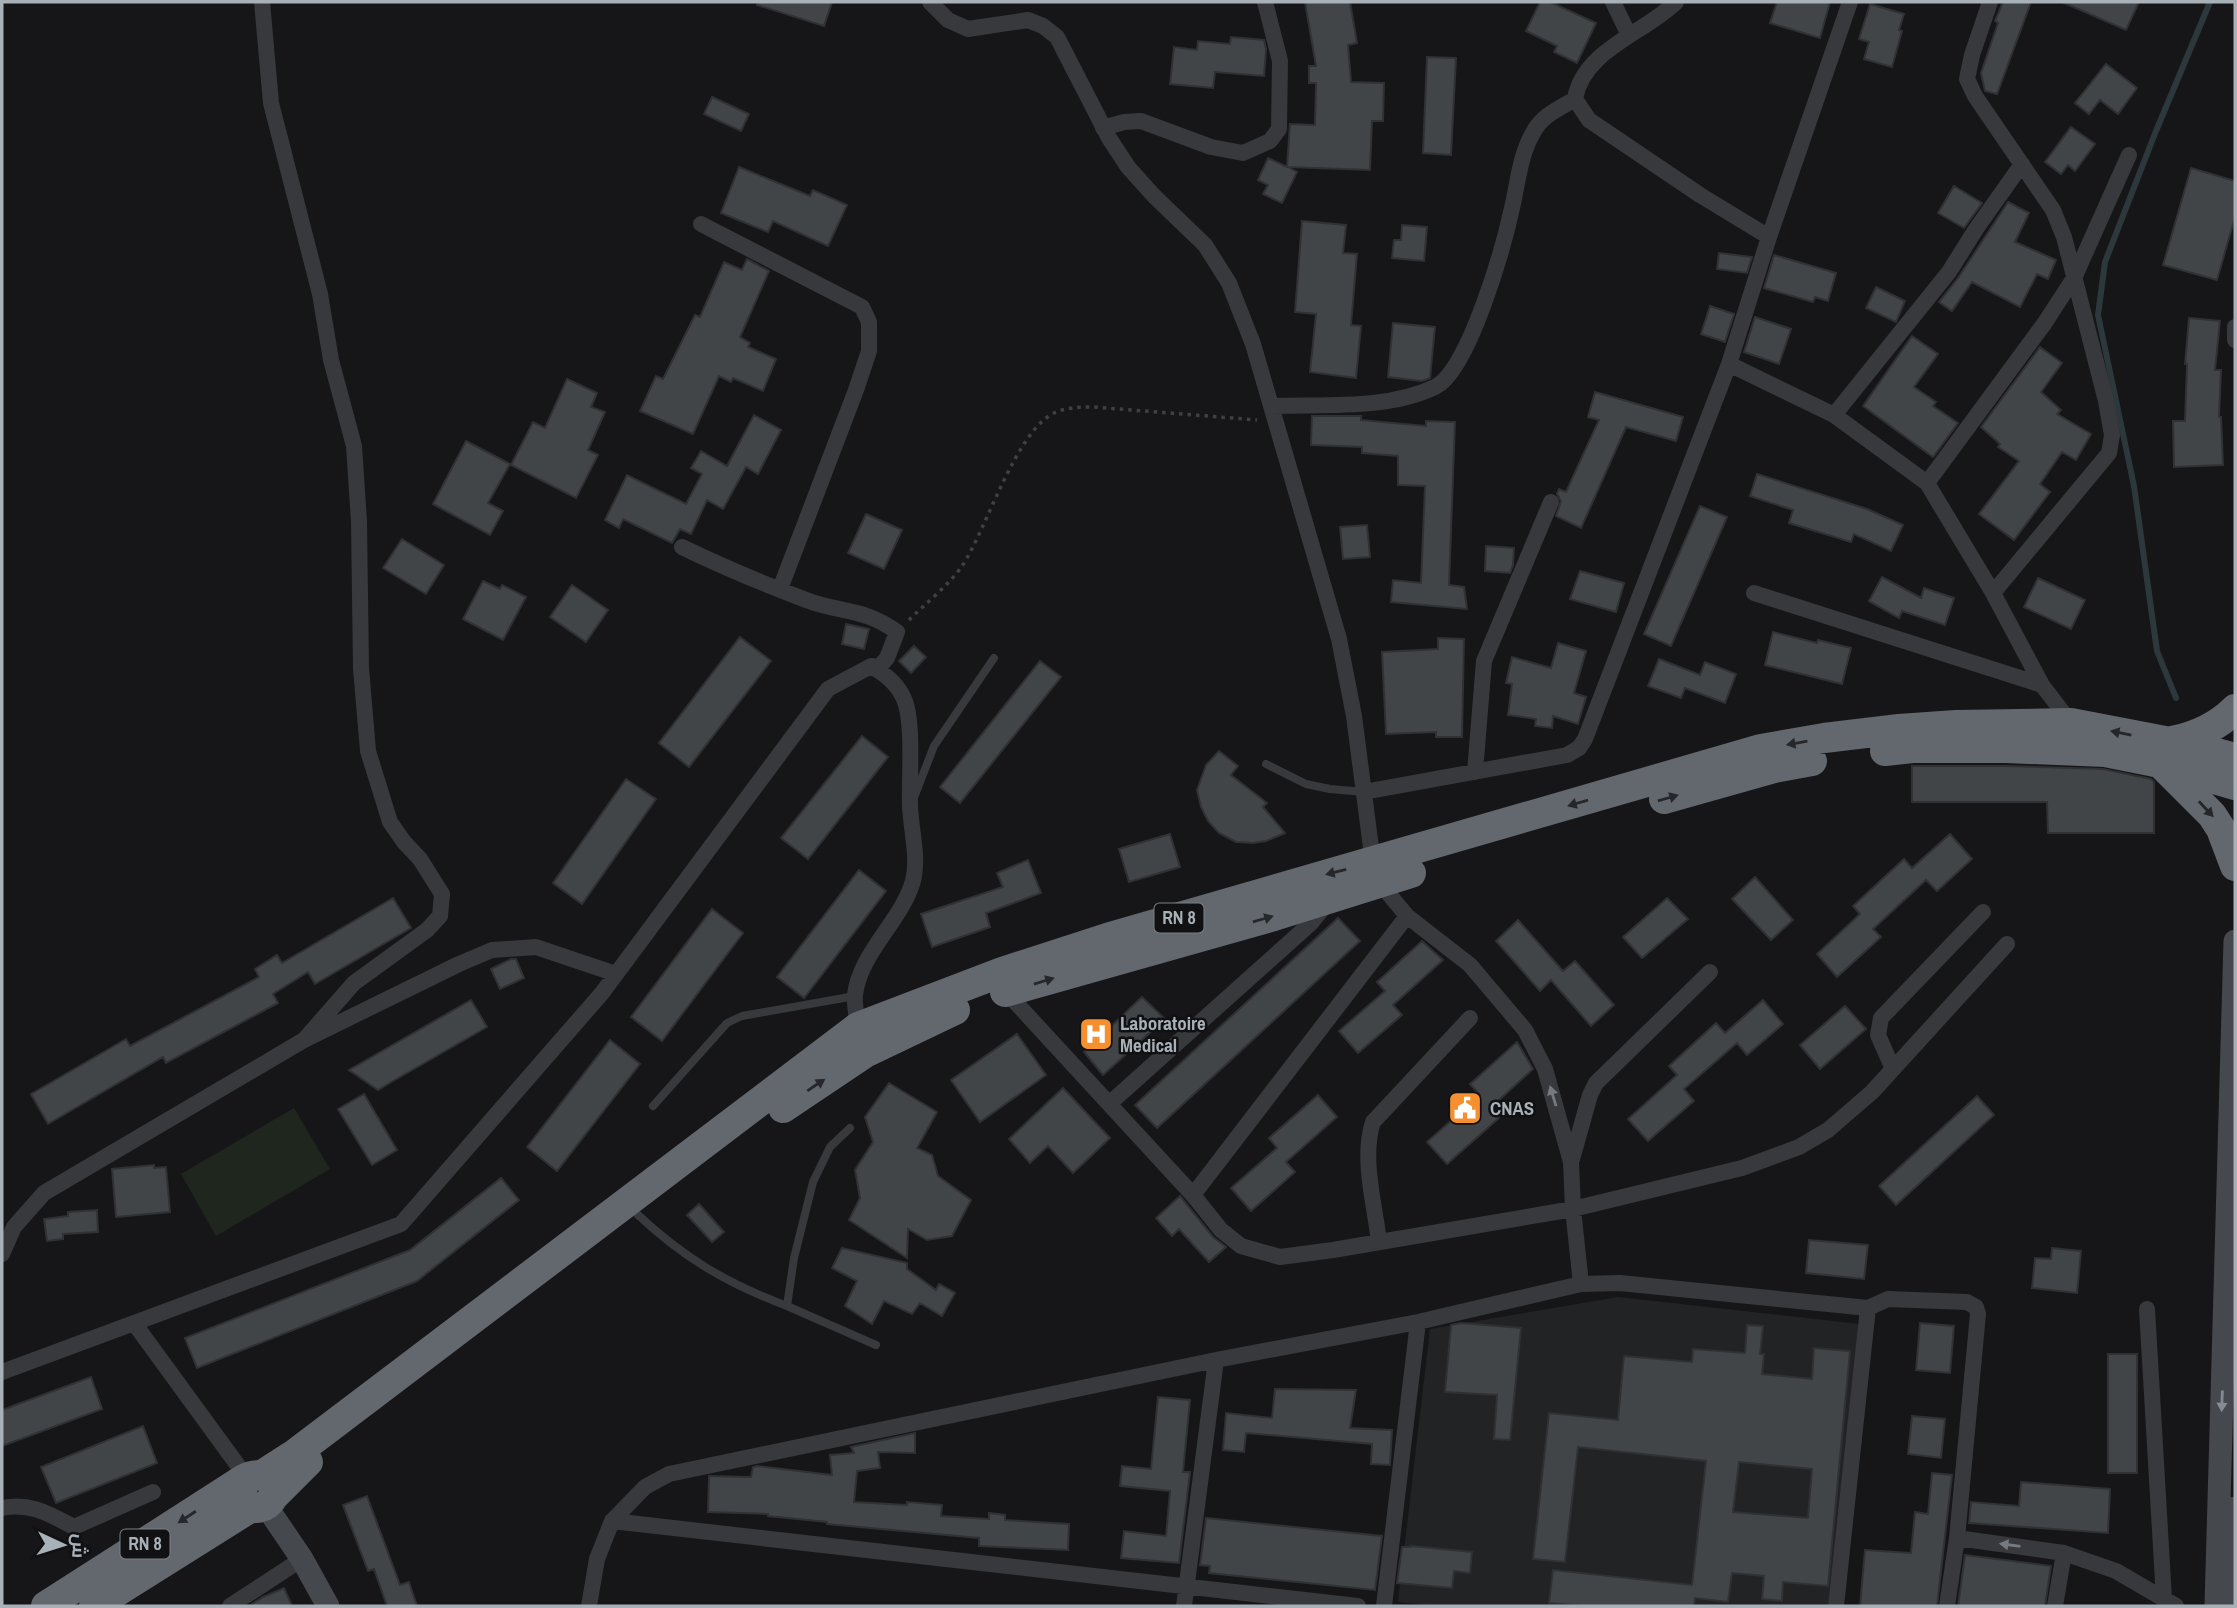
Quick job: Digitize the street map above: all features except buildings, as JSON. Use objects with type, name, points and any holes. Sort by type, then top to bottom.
[{"type":"highway","points":[[2235,709],[2223,721],[2165,753],[2221,829],[2235,866]]},
{"type":"highway","name":"RN 8","points":[[46,1606],[306,1464],[696,1169],[865,1053],[940,1016],[1006,992],[1331,898],[1376,873],[1761,749],[1899,729],[2071,723],[2165,753],[2235,785]]},
{"type":"highway","name":"RN 8","points":[[94,1606],[257,1490],[296,1453],[859,1027],[1002,972],[1330,874],[1376,873],[1773,768],[1854,754],[1912,748],[2006,748],[2235,758]]},
{"type":"main road","points":[[2216,1606],[2235,941]]},
{"type":"main road","points":[[257,1490],[302,1559],[328,1606]]},
{"type":"main road","points":[[2232,1606],[2235,1508]]},
{"type":"street","points":[[262,2],[271,103],[320,293],[331,360],[354,446],[359,521],[361,668],[368,751],[390,822],[420,859],[442,894],[440,916],[354,983],[303,1040]]},
{"type":"street","points":[[930,2],[948,20],[968,29],[1028,20],[1043,26],[1057,37],[1103,128],[1128,167],[1205,245],[1229,283],[1253,344],[1339,639],[1376,873],[1407,916],[1470,965],[1525,1030],[1545,1069],[1571,1162],[1581,1284]]},
{"type":"street","points":[[1103,128],[1141,121],[1211,147],[1243,153],[1270,141],[1279,129],[1280,61],[1265,2]]},
{"type":"street","points":[[1613,2],[1629,35]]},
{"type":"street","points":[[1676,2],[1595,62],[1578,84],[1575,99],[1589,120],[1700,195],[1769,237]]},
{"type":"street","points":[[1364,792],[1567,755],[1585,739],[1729,364],[1769,237],[1850,2]]},
{"type":"street","points":[[1990,2],[1967,79],[1975,96],[2053,211],[2064,237],[2106,401],[2112,435],[2109,453],[1993,593]]},
{"type":"street","points":[[1274,414],[1384,402],[1420,394],[1439,386],[1462,356],[1500,258],[1525,146],[1535,128],[1548,115],[1575,99]]},
{"type":"street","points":[[1927,482],[2074,278],[2129,155]]},
{"type":"street","points":[[1834,415],[1949,272],[2022,164]]},
{"type":"street","points":[[701,224],[862,307],[869,322],[869,351],[856,390],[780,589]]},
{"type":"street","points":[[2235,327],[2235,340]]},
{"type":"street","points":[[1729,364],[1834,415],[1927,482],[1993,593],[2042,685],[2071,723]]},
{"type":"street","points":[[1475,772],[1484,661],[1551,502]]},
{"type":"street","points":[[2,1372],[401,1224],[602,993],[828,689],[871,666],[879,667],[887,658],[897,632],[881,620],[809,601],[734,572],[682,547]]},
{"type":"street","points":[[1754,593],[2042,685]]},
{"type":"street","points":[[859,1027],[855,996],[862,971],[905,901],[914,879],[915,853],[910,808],[909,728],[905,701],[892,680],[871,666]]},
{"type":"street","points":[[1108,1104],[1311,923],[1331,898]]},
{"type":"street","points":[[1893,1069],[1878,1035],[1881,1018],[1983,912]]},
{"type":"street","points":[[1193,1195],[1407,916]]},
{"type":"street","points":[[1006,992],[1193,1195],[1221,1230],[1241,1246],[1280,1257],[1573,1209],[1742,1168],[1799,1147],[1828,1130],[1872,1092],[2007,944]]},
{"type":"street","points":[[2,1254],[14,1227],[44,1193],[303,1040],[459,964],[492,950],[536,947],[616,974]]},
{"type":"street","points":[[1571,1162],[1596,1083],[1710,972]]},
{"type":"street","points":[[1379,1242],[1368,1152],[1368,1136],[1373,1122],[1470,1018]]},
{"type":"street","points":[[589,1606],[597,1559],[612,1521],[645,1487],[669,1474],[1216,1360],[1418,1321],[1581,1284],[1620,1283],[1868,1308],[1888,1299],[1967,1302],[1976,1307],[1978,1314],[1957,1538],[1947,1606]]},
{"type":"street","points":[[1836,1606],[1868,1308]]},
{"type":"street","points":[[2147,1309],[2170,1603]]},
{"type":"street","points":[[1384,1606],[1418,1321]]},
{"type":"street","points":[[134,1323],[257,1490]]},
{"type":"street","points":[[1184,1606],[1216,1360]]},
{"type":"street","points":[[2,1508],[18,1505],[47,1513],[74,1527],[153,1492]]},
{"type":"street","points":[[612,1521],[1358,1606]]},
{"type":"street","points":[[1957,1538],[2064,1553],[2116,1571],[2170,1603]]},
{"type":"street","points":[[2055,1606],[2064,1553]]},
{"type":"street","points":[[230,1606],[302,1559]]},
{"type":"lane","points":[[910,808],[934,746],[994,658]]},
{"type":"lane","points":[[1266,764],[1306,783],[1330,789],[1364,792]]},
{"type":"lane","points":[[653,1106],[727,1023],[742,1016],[855,996]]},
{"type":"lane","points":[[787,1307],[794,1258],[814,1182],[830,1147],[850,1128]]},
{"type":"lane","points":[[637,1214],[667,1242],[699,1265],[761,1297],[877,1345]]},
{"type":"path","points":[[897,632],[961,568],[1026,442],[1042,421],[1055,412],[1073,407],[1094,407],[1274,414]]},
{"type":"shaded area","points":[[294,1108],[330,1169],[216,1236],[181,1174]]},
{"type":"shaded area","points":[[1618,1297],[1860,1324],[1828,1606],[1437,1606],[1398,1602],[1430,1329]]},
{"type":"waterway","points":[[2176,698],[2157,651],[2134,486],[2098,315],[2105,262],[2210,2]]},
{"type":"place","name":"Laboratoire Medical","points":[[1096,1034]]},
{"type":"place","name":"CNAS","points":[[1465,1108]]}]
